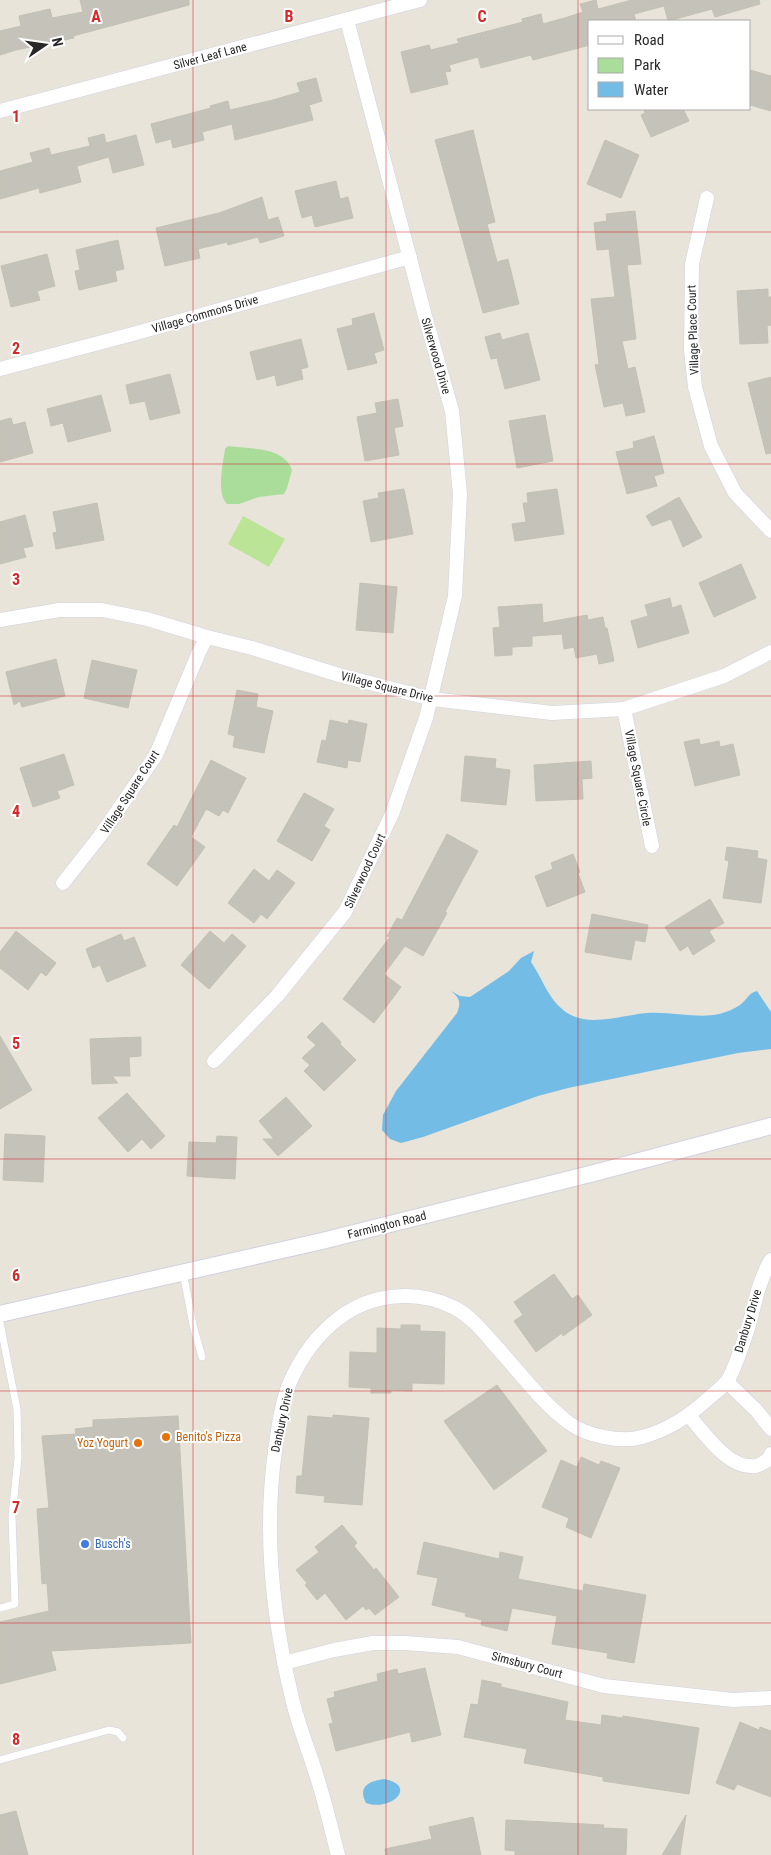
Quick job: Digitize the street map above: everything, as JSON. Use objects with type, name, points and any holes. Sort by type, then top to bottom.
[{"type":"street","name":"Silver Leaf Lane","points":[[0,111],[420,0]]},
{"type":"street","name":"Silverwood Drive","points":[[347,20],[452,410],[460,494],[456,596],[432,699]]},
{"type":"street","name":"Village Place Court","points":[[707,198],[692,264],[691,350],[695,387],[712,446],[735,492],[771,531]]},
{"type":"street","name":"Village Commons Drive","points":[[0,369],[410,257]]},
{"type":"street","name":"Village Square Drive","points":[[0,620],[59,610],[102,610],[147,619],[207,637],[228,641],[339,675],[432,699],[552,713],[624,709],[724,676],[771,652]]},
{"type":"street","name":"Village Square Court","points":[[63,883],[100,836],[156,755],[207,637]]},
{"type":"street","name":"Silverwood Court","points":[[214,1062],[277,996],[345,912],[392,814],[432,699]]},
{"type":"street","name":"Village Square Circle","points":[[624,709],[652,846]]},
{"type":"street","name":"Farmington Road","points":[[0,1314],[322,1241],[598,1172],[771,1126]]},
{"type":"street","name":"Danbury Drive","points":[[338,1855],[321,1788],[293,1703],[284,1663],[273,1595],[270,1512],[272,1472],[281,1414],[290,1382],[302,1359],[318,1337],[353,1308],[377,1299],[403,1295],[430,1299],[456,1308],[476,1324],[572,1425],[596,1435],[618,1439],[640,1438],[689,1416],[726,1382],[749,1324],[757,1290],[771,1260]]},
{"type":"street","points":[[726,1382],[757,1411],[771,1429]]},
{"type":"street","points":[[689,1416],[727,1458],[741,1466],[758,1466],[770,1458],[771,1454]]},
{"type":"street","name":"Simsbury Court","points":[[284,1663],[334,1650],[373,1643],[423,1644],[458,1647],[604,1686],[733,1700],[771,1698]]},
{"type":"lane","points":[[183,1272],[193,1325],[202,1357]]},
{"type":"lane","points":[[0,1323],[17,1409],[18,1458],[12,1516],[15,1604],[0,1608]]},
{"type":"lane","points":[[0,1760],[109,1730],[118,1732],[124,1738]]},
{"type":"green space","points":[[228,446],[264,450],[274,453],[288,462],[292,470],[284,494],[259,497],[239,504],[227,504],[222,493],[221,478],[225,449]]},
{"type":"green space","points":[[243,516],[285,539],[269,567],[228,544]]},
{"type":"water","points":[[534,951],[531,962],[556,1003],[569,1014],[587,1020],[647,1013],[702,1016],[719,1014],[738,1006],[752,993],[757,991],[771,1012],[771,1049],[738,1053],[568,1088],[538,1096],[423,1137],[401,1143],[390,1139],[382,1130],[383,1115],[396,1091],[457,1013],[459,1001],[451,991],[460,996],[470,997],[509,971],[521,958]]},
{"type":"water","points":[[384,1779],[394,1782],[399,1787],[400,1792],[397,1797],[384,1804],[366,1803],[363,1792],[366,1785]]},
{"type":"building","points":[[80,0],[189,0],[189,5],[73,36],[74,38],[0,55],[0,31],[21,26],[19,16],[50,9],[52,18],[83,12]]},
{"type":"building","points":[[596,0],[598,9],[632,0],[759,0],[760,4],[715,17],[712,9],[668,20],[664,6],[634,14],[636,20],[588,20],[588,46],[533,60],[531,55],[481,68],[478,57],[449,65],[451,71],[445,72],[448,84],[411,93],[401,52],[429,45],[431,50],[459,43],[457,39],[523,22],[522,19],[541,14],[543,24],[583,12],[580,4]]},
{"type":"building","points":[[751,70],[771,76],[771,111],[751,105]]},
{"type":"building","points":[[316,78],[322,101],[309,105],[313,120],[235,140],[232,124],[202,132],[204,140],[173,148],[171,139],[156,143],[151,124],[211,108],[210,106],[228,101],[230,110],[273,100],[300,92],[297,83]]},
{"type":"building","points":[[644,110],[684,110],[689,121],[651,137],[641,115],[645,113]]},
{"type":"building","points":[[473,130],[495,222],[487,224],[497,262],[508,259],[519,304],[483,313],[435,140]]},
{"type":"building","points":[[104,134],[106,143],[136,135],[144,165],[113,173],[109,157],[77,166],[81,182],[40,193],[39,188],[0,199],[0,171],[33,162],[30,153],[49,148],[51,155],[90,146],[88,138]]},
{"type":"building","points":[[605,140],[639,155],[621,198],[587,184]]},
{"type":"building","points":[[336,181],[340,199],[348,197],[353,218],[315,227],[312,215],[302,218],[295,191]]},
{"type":"building","points":[[262,197],[268,220],[278,217],[284,236],[260,243],[258,237],[228,245],[227,242],[198,249],[200,258],[165,266],[156,228],[219,213]]},
{"type":"building","points":[[635,211],[641,264],[627,265],[636,339],[622,341],[628,369],[635,367],[645,412],[626,416],[623,403],[604,407],[595,365],[599,364],[591,299],[615,297],[609,249],[597,250],[594,223],[607,221],[606,214]]},
{"type":"building","points":[[118,240],[124,269],[115,271],[117,281],[79,290],[75,271],[80,270],[76,250]]},
{"type":"building","points":[[47,254],[55,286],[37,291],[40,300],[11,307],[1,266]]},
{"type":"building","points":[[768,289],[768,297],[771,297],[771,325],[767,326],[768,343],[740,344],[737,291]]},
{"type":"building","points":[[374,313],[384,350],[374,353],[377,363],[348,370],[337,329],[353,325],[352,319]]},
{"type":"building","points":[[500,333],[502,340],[528,333],[540,380],[505,389],[497,358],[491,359],[485,337]]},
{"type":"building","points":[[301,339],[308,367],[301,369],[303,379],[277,386],[275,375],[257,380],[250,352]]},
{"type":"building","points":[[170,374],[180,413],[150,420],[145,401],[130,404],[126,385]]},
{"type":"building","points":[[771,377],[771,453],[766,454],[748,383]]},
{"type":"building","points":[[101,395],[111,431],[68,442],[63,423],[51,426],[47,409]]},
{"type":"building","points":[[398,399],[403,426],[394,428],[399,455],[365,461],[357,417],[377,413],[375,403]]},
{"type":"building","points":[[545,415],[553,461],[517,468],[509,421]]},
{"type":"building","points":[[11,418],[13,425],[25,422],[33,453],[0,462],[0,421]]},
{"type":"building","points":[[654,436],[664,473],[654,476],[657,486],[627,494],[616,452],[634,448],[633,442]]},
{"type":"building","points":[[404,489],[413,534],[371,542],[363,501],[379,498],[378,493]]},
{"type":"building","points":[[557,489],[564,534],[515,541],[512,524],[526,522],[523,503],[528,503],[527,493]]},
{"type":"building","points":[[679,497],[702,537],[683,547],[671,519],[652,526],[646,516]]},
{"type":"building","points":[[97,503],[104,540],[56,549],[53,533],[57,532],[53,512]]},
{"type":"building","points":[[25,515],[33,546],[23,548],[26,557],[0,564],[0,522]]},
{"type":"building","points":[[741,564],[756,598],[714,617],[699,583]]},
{"type":"building","points":[[360,583],[397,587],[393,633],[356,630]]},
{"type":"building","points":[[670,598],[672,608],[681,605],[689,633],[638,648],[631,621],[648,616],[645,605]]},
{"type":"building","points":[[542,604],[543,623],[587,615],[588,620],[603,617],[614,661],[599,664],[597,654],[576,658],[574,647],[564,649],[562,634],[532,636],[532,646],[512,647],[512,655],[495,656],[493,628],[500,627],[498,607]]},
{"type":"building","points":[[56,659],[65,696],[22,707],[20,701],[14,705],[6,672]]},
{"type":"building","points":[[92,660],[137,670],[128,708],[84,698]]},
{"type":"building","points":[[237,690],[258,694],[256,707],[273,711],[264,753],[233,747],[235,736],[228,734]]},
{"type":"building","points":[[330,720],[348,724],[349,720],[367,724],[360,762],[348,760],[347,768],[317,762],[322,740],[326,741]]},
{"type":"building","points":[[699,739],[700,745],[719,741],[720,747],[733,744],[740,775],[695,786],[684,742]]},
{"type":"building","points":[[64,754],[74,785],[57,791],[60,798],[33,807],[20,768]]},
{"type":"building","points":[[465,756],[496,759],[495,768],[510,770],[506,805],[461,801]]},
{"type":"building","points":[[211,760],[246,778],[228,813],[223,810],[219,816],[206,809],[191,837],[205,847],[177,886],[147,864],[174,825],[177,827]]},
{"type":"building","points":[[591,761],[592,778],[582,779],[583,799],[536,801],[534,765]]},
{"type":"building","points":[[304,793],[334,809],[324,826],[330,830],[312,861],[277,841]]},
{"type":"building","points":[[447,834],[478,851],[423,956],[405,946],[384,974],[401,987],[374,1023],[343,999],[390,937],[387,936],[397,918],[402,920]]},
{"type":"building","points":[[727,847],[758,851],[757,858],[767,860],[761,903],[723,898],[729,861],[725,860]]},
{"type":"building","points":[[573,854],[585,892],[547,907],[535,876],[553,869],[551,863]]},
{"type":"building","points":[[254,869],[269,881],[277,870],[295,883],[267,919],[261,914],[254,923],[228,903]]},
{"type":"building","points":[[710,899],[724,923],[709,931],[715,941],[693,955],[688,946],[680,951],[665,927]]},
{"type":"building","points":[[592,914],[648,925],[645,942],[635,940],[631,960],[585,952]]},
{"type":"building","points":[[16,931],[56,963],[46,976],[41,972],[28,990],[0,968],[0,952]]},
{"type":"building","points":[[210,931],[224,943],[232,934],[246,946],[209,989],[181,965]]},
{"type":"building","points":[[121,934],[124,941],[134,937],[146,966],[107,982],[100,965],[93,968],[86,949]]},
{"type":"building","points":[[322,1022],[356,1060],[324,1091],[304,1071],[310,1065],[302,1058],[316,1045],[307,1037]]},
{"type":"building","points":[[0,1036],[32,1090],[0,1109]]},
{"type":"building","points":[[141,1037],[141,1056],[129,1057],[130,1076],[112,1076],[118,1083],[92,1084],[90,1039]]},
{"type":"building","points":[[127,1093],[165,1136],[151,1149],[142,1139],[128,1152],[98,1118]]},
{"type":"building","points":[[286,1097],[312,1126],[278,1156],[263,1139],[274,1139],[259,1121]]},
{"type":"building","points":[[5,1134],[45,1136],[43,1182],[3,1180]]},
{"type":"building","points":[[217,1136],[237,1137],[235,1179],[187,1176],[189,1142],[216,1143]]},
{"type":"building","points":[[554,1274],[572,1299],[578,1295],[592,1315],[563,1336],[562,1333],[536,1352],[514,1321],[523,1315],[514,1302]]},
{"type":"building","points":[[401,1325],[420,1325],[420,1331],[445,1332],[444,1384],[412,1383],[412,1391],[391,1390],[391,1393],[371,1393],[371,1388],[349,1387],[350,1352],[377,1353],[377,1328],[401,1329]]},
{"type":"building","points":[[497,1385],[547,1451],[494,1490],[444,1421]]},
{"type":"building","points":[[333,1415],[369,1418],[362,1505],[324,1502],[325,1496],[296,1493],[297,1476],[302,1476],[308,1416],[333,1418]]},
{"type":"building","points":[[178,1416],[191,1643],[51,1651],[56,1670],[0,1684],[0,1622],[49,1611],[47,1583],[42,1584],[37,1509],[49,1508],[42,1436],[76,1434],[75,1429],[93,1427],[93,1420]]},
{"type":"building","points":[[581,1457],[599,1465],[601,1461],[620,1468],[591,1538],[566,1527],[569,1518],[542,1507],[561,1460],[577,1467]]},
{"type":"building","points":[[342,1525],[357,1543],[354,1546],[374,1570],[376,1568],[399,1597],[375,1615],[369,1608],[366,1610],[363,1606],[346,1620],[325,1593],[317,1600],[305,1585],[307,1583],[296,1570],[319,1552],[315,1547]]},
{"type":"building","points":[[424,1542],[499,1559],[500,1552],[523,1557],[518,1579],[583,1591],[584,1584],[646,1595],[634,1663],[607,1658],[608,1653],[552,1644],[557,1616],[512,1608],[507,1631],[481,1625],[482,1620],[465,1616],[466,1613],[432,1605],[438,1578],[417,1574]]},
{"type":"building","points":[[425,1668],[441,1735],[412,1742],[410,1732],[336,1751],[329,1724],[333,1723],[327,1699],[335,1697],[334,1692],[378,1681],[377,1674],[397,1669],[398,1674]]},
{"type":"building","points":[[482,1680],[501,1684],[501,1687],[568,1702],[565,1720],[601,1725],[602,1715],[623,1718],[623,1716],[699,1728],[689,1794],[603,1781],[603,1777],[524,1763],[527,1749],[464,1737],[471,1704],[478,1705]]},
{"type":"building","points":[[740,1722],[759,1730],[760,1727],[771,1731],[771,1797],[737,1784],[734,1790],[716,1783]]},
{"type":"building","points":[[16,1811],[28,1855],[0,1855],[0,1815]]},
{"type":"building","points":[[686,1815],[680,1855],[662,1855]]},
{"type":"building","points":[[473,1817],[481,1855],[386,1855],[385,1849],[432,1839],[429,1827]]},
{"type":"building","points":[[506,1820],[604,1825],[603,1828],[627,1829],[626,1855],[515,1855],[515,1851],[505,1850]]},
{"type":"place","name":"Benito's Pizza","points":[[166,1437]]},
{"type":"place","name":"Yoz Yogurt","points":[[138,1443]]},
{"type":"place","name":"Busch's","points":[[85,1544]]}]
